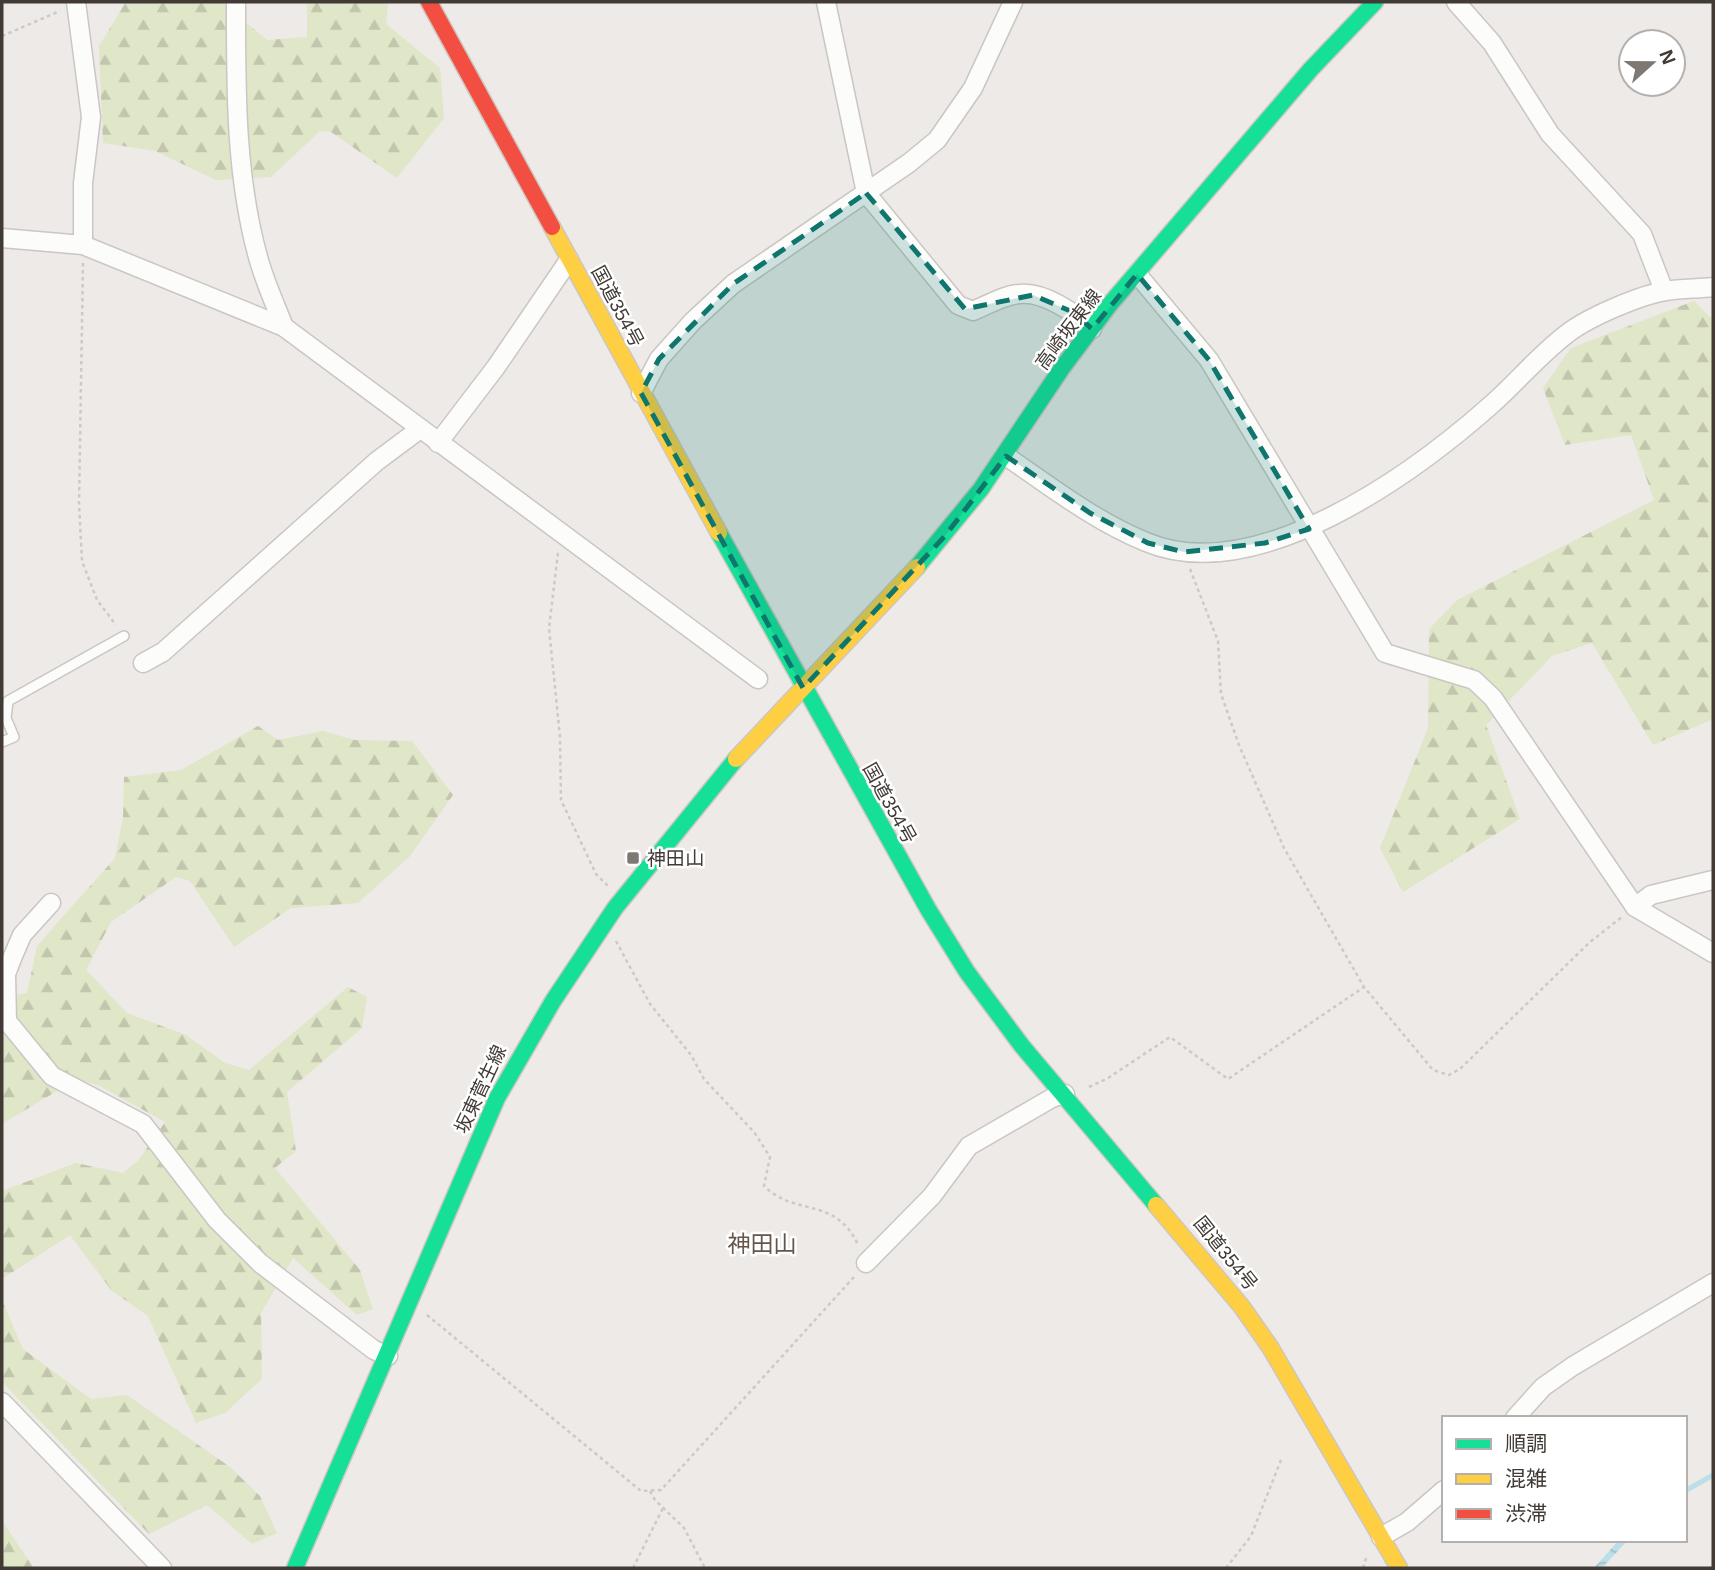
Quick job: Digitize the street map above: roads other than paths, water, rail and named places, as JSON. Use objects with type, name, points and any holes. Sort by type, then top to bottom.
[{"type":"main road","name":"国道354号","points":[[429,2],[900,864],[967,972],[1022,1046],[1242,1307],[1277,1359],[1399,1568]]},
{"type":"main road","name":"高崎坂東線","points":[[803,688],[937,545],[1006,456],[1092,329],[1327,51],[1375,2]]},
{"type":"main road","name":"坂東菅生線","points":[[295,1568],[497,1098],[533,1029],[619,899],[706,792],[803,688]]},
{"type":"street","points":[[236,2],[237,121],[244,188],[258,257],[284,327]]},
{"type":"street","points":[[826,2],[866,193],[958,305],[972,311],[1018,294],[1033,295],[1075,313],[1092,329]]},
{"type":"street","points":[[641,393],[659,359],[693,321],[733,284],[909,163],[937,140],[973,88],[1013,2]]},
{"type":"street","points":[[1455,2],[1492,43],[1550,134],[1642,234],[1664,291]]},
{"type":"street","points":[[76,3],[91,117],[83,183],[83,246]]},
{"type":"street","points":[[2,238],[83,246],[284,327],[758,679]]},
{"type":"street","points":[[438,443],[496,367],[569,260]]},
{"type":"street","points":[[1137,274],[1209,360],[1385,653],[1474,680],[1493,698],[1635,907],[1713,953]]},
{"type":"street","points":[[1006,456],[1090,513],[1147,542],[1184,552],[1265,543],[1310,529],[1403,476],[1489,407],[1569,332],[1627,304],[1664,291],[1713,288]]},
{"type":"street","points":[[144,663],[163,652],[377,461],[420,429]]},
{"type":"street","points":[[1635,907],[1651,895],[1713,880]]},
{"type":"street","points":[[51,903],[22,935],[13,956],[6,975],[4,1021],[52,1076],[143,1124],[163,1146],[192,1190],[217,1220],[260,1263],[374,1350],[388,1356]]},
{"type":"street","points":[[866,1263],[932,1196],[969,1146],[1052,1098],[1065,1094]]},
{"type":"street","points":[[1517,1416],[1543,1387],[1573,1366],[1713,1283]]},
{"type":"street","points":[[2,1402],[162,1568]]},
{"type":"street","points":[[1381,1537],[1407,1522],[1442,1492]]},
{"type":"lane","points":[[2,742],[14,737],[6,718],[8,701],[124,636]]},
{"type":"water","points":[[1617,1542],[1626,1542],[1602,1568],[1594,1568]]},
{"type":"waterway","points":[[1687,1490],[1713,1475]]},
{"type":"place","name":"神田山","points":[[633,858]]},
{"type":"district","name":"神田山","points":[[762,1244]]}]
